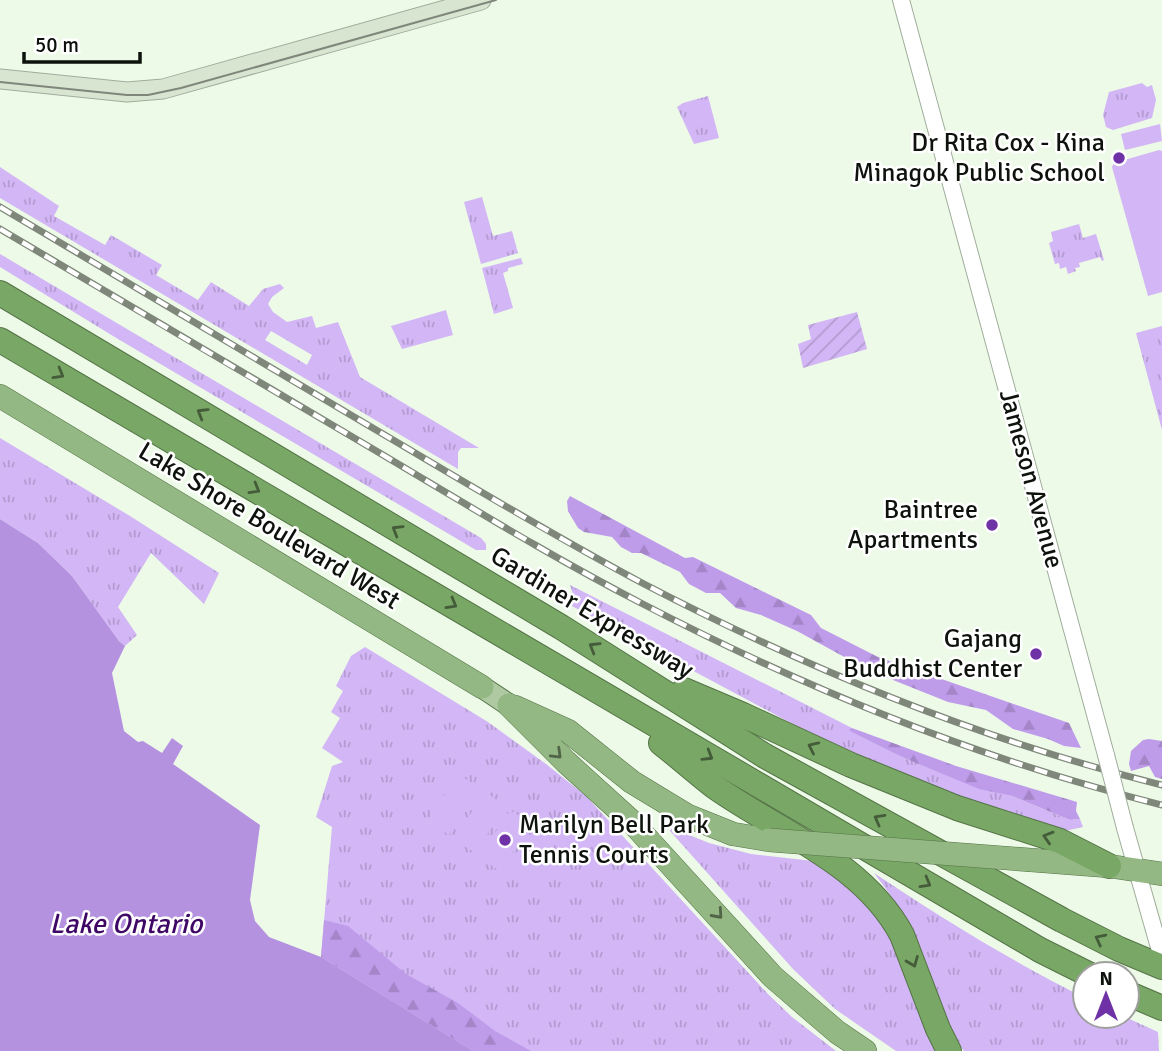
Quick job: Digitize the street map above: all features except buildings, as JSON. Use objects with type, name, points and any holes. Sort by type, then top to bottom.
[{"type":"highway","name":"Gardiner Expressway","points":[[0,293],[626,667],[765,756],[1062,920],[1162,967]]},
{"type":"highway","points":[[0,340],[747,779],[1071,966]]},
{"type":"highway","name":"Lake Shore Boulevard West","points":[[0,396],[482,687]]},
{"type":"highway","points":[[626,667],[743,715],[863,770],[957,808],[1060,841],[1109,866]]},
{"type":"highway","points":[[587,683],[715,786],[828,857],[869,890],[902,935],[937,1029],[949,1051]]},
{"type":"highway","points":[[509,705],[568,731],[632,782],[688,816],[733,834],[769,840],[1109,866],[1162,874]]},
{"type":"highway","points":[[509,705],[547,745],[632,821],[773,977],[827,1024],[865,1051]]},
{"type":"highway","points":[[1141,999],[1162,1008]]},
{"type":"main road","points":[[0,79],[144,92],[185,83],[481,0]]},
{"type":"main road","name":"Lake Shore Boulevard West","points":[[482,687],[509,705]]},
{"type":"street","name":"Jameson Avenue","points":[[901,0],[1136,871],[1162,958]]},
{"type":"green space","points":[[1142,83],[1147,87],[1152,85],[1156,100],[1152,118],[1113,130],[1106,127],[1103,115],[1109,92]]},
{"type":"green space","points":[[708,96],[719,138],[694,144],[677,107]]},
{"type":"green space","points":[[1160,124],[1162,141],[1125,150],[1121,134]]},
{"type":"green space","points":[[1162,151],[1162,292],[1148,296],[1112,167],[1114,163]]},
{"type":"green space","points":[[0,167],[59,206],[54,216],[105,245],[111,235],[162,265],[156,275],[198,300],[211,282],[249,306],[263,289],[280,284],[284,288],[272,297],[268,304],[273,312],[287,322],[312,316],[316,328],[338,322],[360,377],[479,448],[461,448],[458,452],[458,469],[0,198]],"holes":[[[271,331],[312,355],[307,365],[265,340]]]},
{"type":"green space","points":[[482,197],[493,236],[512,231],[518,253],[481,264],[464,202]]},
{"type":"green space","points":[[1079,224],[1083,238],[1096,234],[1104,260],[1100,257],[1079,263],[1080,267],[1075,268],[1076,271],[1068,274],[1066,267],[1060,269],[1059,263],[1055,264],[1049,243],[1053,241],[1051,232]]},
{"type":"green space","points":[[0,254],[481,538],[486,544],[486,550],[476,550],[118,339],[0,267]]},
{"type":"green space","points":[[521,258],[523,264],[508,268],[508,271],[503,273],[513,308],[494,314],[482,268]]},
{"type":"green space","points":[[446,310],[453,335],[402,349],[391,326]]},
{"type":"green space","points":[[857,312],[867,349],[803,368],[798,344],[811,339],[808,325]]},
{"type":"green space","points":[[1162,326],[1162,430],[1136,333]]},
{"type":"green space","points":[[0,438],[219,573],[204,604],[151,553],[118,607],[137,635],[125,646],[72,576],[38,543],[0,519]]},
{"type":"green space","points":[[570,496],[685,558],[693,557],[811,615],[821,628],[878,657],[1069,723],[1081,748],[1064,746],[1013,729],[986,710],[948,702],[868,670],[797,631],[761,615],[736,608],[720,593],[706,593],[689,584],[680,572],[641,553],[632,553],[621,547],[612,537],[584,532],[578,528],[568,511],[567,501]]},
{"type":"green space","points":[[570,585],[852,728],[904,758],[979,788],[1012,796],[1070,820],[1080,819],[1083,827],[1065,831],[1020,820],[901,774],[804,730],[570,605],[574,597]]},
{"type":"green space","points":[[365,647],[488,722],[586,796],[768,994],[792,1017],[836,1051],[473,1051],[321,957],[332,827],[316,817],[332,766],[343,762],[322,748],[340,718],[331,712],[343,691],[336,686],[351,656]]},
{"type":"green space","points":[[852,728],[956,766],[1077,802],[1076,811],[1080,819],[1070,820],[1012,796],[979,789],[904,758],[850,731]]},
{"type":"green space","points":[[1143,740],[1162,741],[1162,779],[1155,777],[1149,766],[1131,771],[1131,751]]},
{"type":"green space","name":"Marilyn Bell Park Tennis Courts","points":[[459,774],[480,789],[449,835],[427,821]]},
{"type":"green space","name":"Marilyn Bell Park Tennis Courts","points":[[485,792],[506,806],[475,853],[454,839]]},
{"type":"green space","name":"Marilyn Bell Park Tennis Courts","points":[[510,810],[532,824],[500,871],[479,857]]},
{"type":"green space","name":"Marilyn Bell Park Tennis Courts","points":[[536,827],[557,841],[526,888],[504,874]]},
{"type":"green space","points":[[672,828],[709,843],[751,854],[813,861],[844,882],[870,908],[895,944],[936,1051],[896,1051],[835,1009],[793,969],[670,831]]},
{"type":"green space","points":[[874,873],[978,939],[1071,990],[1071,1030],[1141,1030],[1141,1024],[1158,1032],[1159,1051],[964,1051],[944,1016],[917,941]]},
{"type":"green space","points":[[324,920],[348,926],[406,974],[458,1003],[495,1031],[531,1051],[473,1051],[321,957]]},
{"type":"water","name":"Lake Ontario","points":[[0,519],[38,543],[72,576],[125,646],[112,673],[124,731],[138,742],[143,741],[162,753],[172,738],[183,746],[173,764],[260,825],[250,900],[255,921],[269,937],[321,957],[473,1051],[0,1051]]},
{"type":"tram line","points":[[0,82],[148,95],[496,0]]},
{"type":"railway","points":[[0,207],[539,526],[706,615],[897,700],[1029,747],[1162,785]]},
{"type":"railway","points":[[0,229],[534,544],[701,634],[829,692],[960,744],[1094,787],[1162,805]]},
{"type":"place","name":"Dr Rita Cox - Kina Minagok Public School","points":[[1119,158]]},
{"type":"place","name":"Baintree Apartments","points":[[992,525]]},
{"type":"place","name":"Gajang Buddhist Center","points":[[1036,654]]},
{"type":"place","name":"Marilyn Bell Park Tennis Courts","points":[[505,840]]}]
